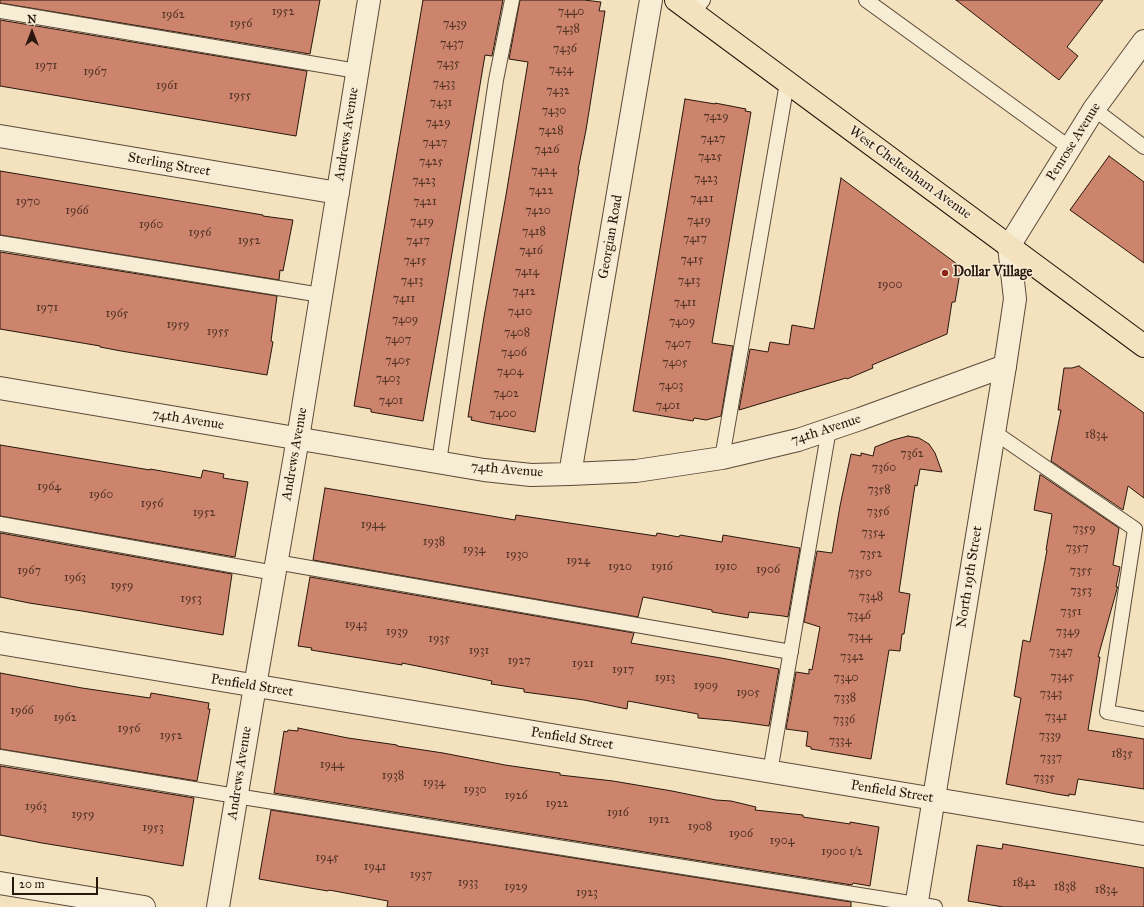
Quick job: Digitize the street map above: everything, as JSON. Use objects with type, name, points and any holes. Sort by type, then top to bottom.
[{"type":"highway","name":"West Cheltenham Avenue","points":[[676,0],[698,6],[787,83],[1144,346]]},
{"type":"street","name":"Andrews Avenue","points":[[218,907],[298,438],[369,0]]},
{"type":"street","name":"Georgian Road","points":[[570,474],[651,0]]},
{"type":"street","name":"Penrose Avenue","points":[[1009,246],[1094,109],[1144,41]]},
{"type":"street","name":"Sterling Street","points":[[0,136],[338,193]]},
{"type":"street","name":"North 19th Street","points":[[923,906],[935,799],[1015,299],[1009,246]]},
{"type":"street","name":"74th Avenue","points":[[0,388],[484,470],[531,475],[636,471],[722,458],[798,440],[1005,366]]},
{"type":"street","name":"Penfield Street","points":[[0,643],[1144,834]]},
{"type":"street","points":[[0,883],[144,907]]},
{"type":"lane","points":[[439,462],[496,80],[512,0]]},
{"type":"lane","points":[[866,0],[1070,148]]},
{"type":"lane","points":[[0,11],[357,71]]},
{"type":"lane","points":[[722,458],[787,83]]},
{"type":"lane","points":[[1094,109],[1144,147]]},
{"type":"lane","points":[[0,242],[321,295]]},
{"type":"lane","points":[[770,772],[829,429]]},
{"type":"lane","points":[[994,432],[1135,529],[1107,712],[1144,719]]},
{"type":"lane","points":[[0,524],[791,652]]},
{"type":"lane","points":[[0,757],[923,906]]},
{"type":"building","points":[[0,0],[320,0],[310,54],[0,3]]},
{"type":"building","points":[[423,0],[503,0],[492,56],[485,55],[423,421],[371,412],[371,409],[354,406]]},
{"type":"building","points":[[520,0],[584,0],[601,2],[599,11],[605,11],[535,432],[471,420],[472,417],[468,417],[528,62],[509,59]]},
{"type":"building","points":[[956,0],[1103,0],[1067,47],[1078,56],[1059,80]]},
{"type":"building","points":[[0,20],[307,71],[296,136],[0,86]]},
{"type":"building","points":[[685,99],[746,109],[745,111],[751,112],[712,343],[733,346],[721,416],[706,420],[694,418],[693,421],[633,411]]},
{"type":"building","points":[[1109,156],[1144,182],[1144,263],[1070,210]]},
{"type":"building","points":[[0,171],[293,220],[283,271],[280,270],[279,280],[0,235]]},
{"type":"building","points":[[841,178],[961,267],[955,302],[952,302],[947,334],[872,365],[873,368],[847,379],[846,378],[739,410],[750,349],[768,352],[770,342],[789,345],[792,325],[814,329]]},
{"type":"building","points":[[0,252],[277,296],[271,341],[273,342],[267,375],[0,329]]},
{"type":"building","points":[[1079,366],[1144,413],[1144,498],[1128,486],[1123,510],[1051,461],[1061,410],[1058,410],[1064,368]]},
{"type":"building","points":[[908,436],[919,438],[929,444],[935,453],[942,472],[920,469],[917,486],[915,485],[899,592],[910,594],[904,634],[902,634],[900,651],[889,650],[871,759],[811,749],[811,747],[806,746],[808,732],[786,729],[796,672],[809,674],[809,669],[812,670],[820,627],[804,622],[817,551],[832,553],[851,454],[861,456],[861,453],[873,456],[875,447]]},
{"type":"building","points":[[0,445],[201,478],[203,470],[224,474],[223,478],[248,482],[235,557],[0,516]]},
{"type":"building","points":[[1040,475],[1119,528],[1113,565],[1120,567],[1116,587],[1118,587],[1098,657],[1100,657],[1088,730],[1144,739],[1144,789],[1078,779],[1075,795],[1069,794],[1069,796],[1006,784],[1021,698],[1014,696],[1023,640],[1030,642],[1052,514],[1034,510]]},
{"type":"building","points":[[325,488],[515,520],[516,515],[656,536],[657,533],[679,537],[680,535],[722,542],[723,535],[800,548],[788,617],[749,612],[748,618],[643,597],[638,617],[313,560]]},
{"type":"building","points":[[0,533],[232,574],[223,635],[0,597]]},
{"type":"building","points":[[310,577],[634,633],[631,643],[779,669],[769,726],[698,718],[698,714],[628,701],[627,709],[584,700],[524,692],[524,689],[491,684],[492,681],[402,663],[402,665],[311,650],[312,648],[298,646]]},
{"type":"building","points":[[0,673],[82,688],[150,698],[151,693],[209,703],[208,709],[210,709],[197,781],[0,749]]},
{"type":"building","points":[[298,728],[505,765],[560,773],[560,775],[613,781],[716,800],[731,801],[756,807],[755,810],[803,815],[803,817],[879,827],[870,886],[853,883],[852,885],[274,793],[284,731],[298,731]]},
{"type":"building","points":[[0,766],[194,798],[183,866],[0,835]]},
{"type":"building","points":[[271,810],[851,902],[851,907],[387,907],[388,901],[259,879]]},
{"type":"building","points":[[1003,844],[1144,868],[1144,907],[1003,907],[968,901],[977,845],[1002,849]]},
{"type":"place","name":"Dollar Village","points":[[945,273]]}]
